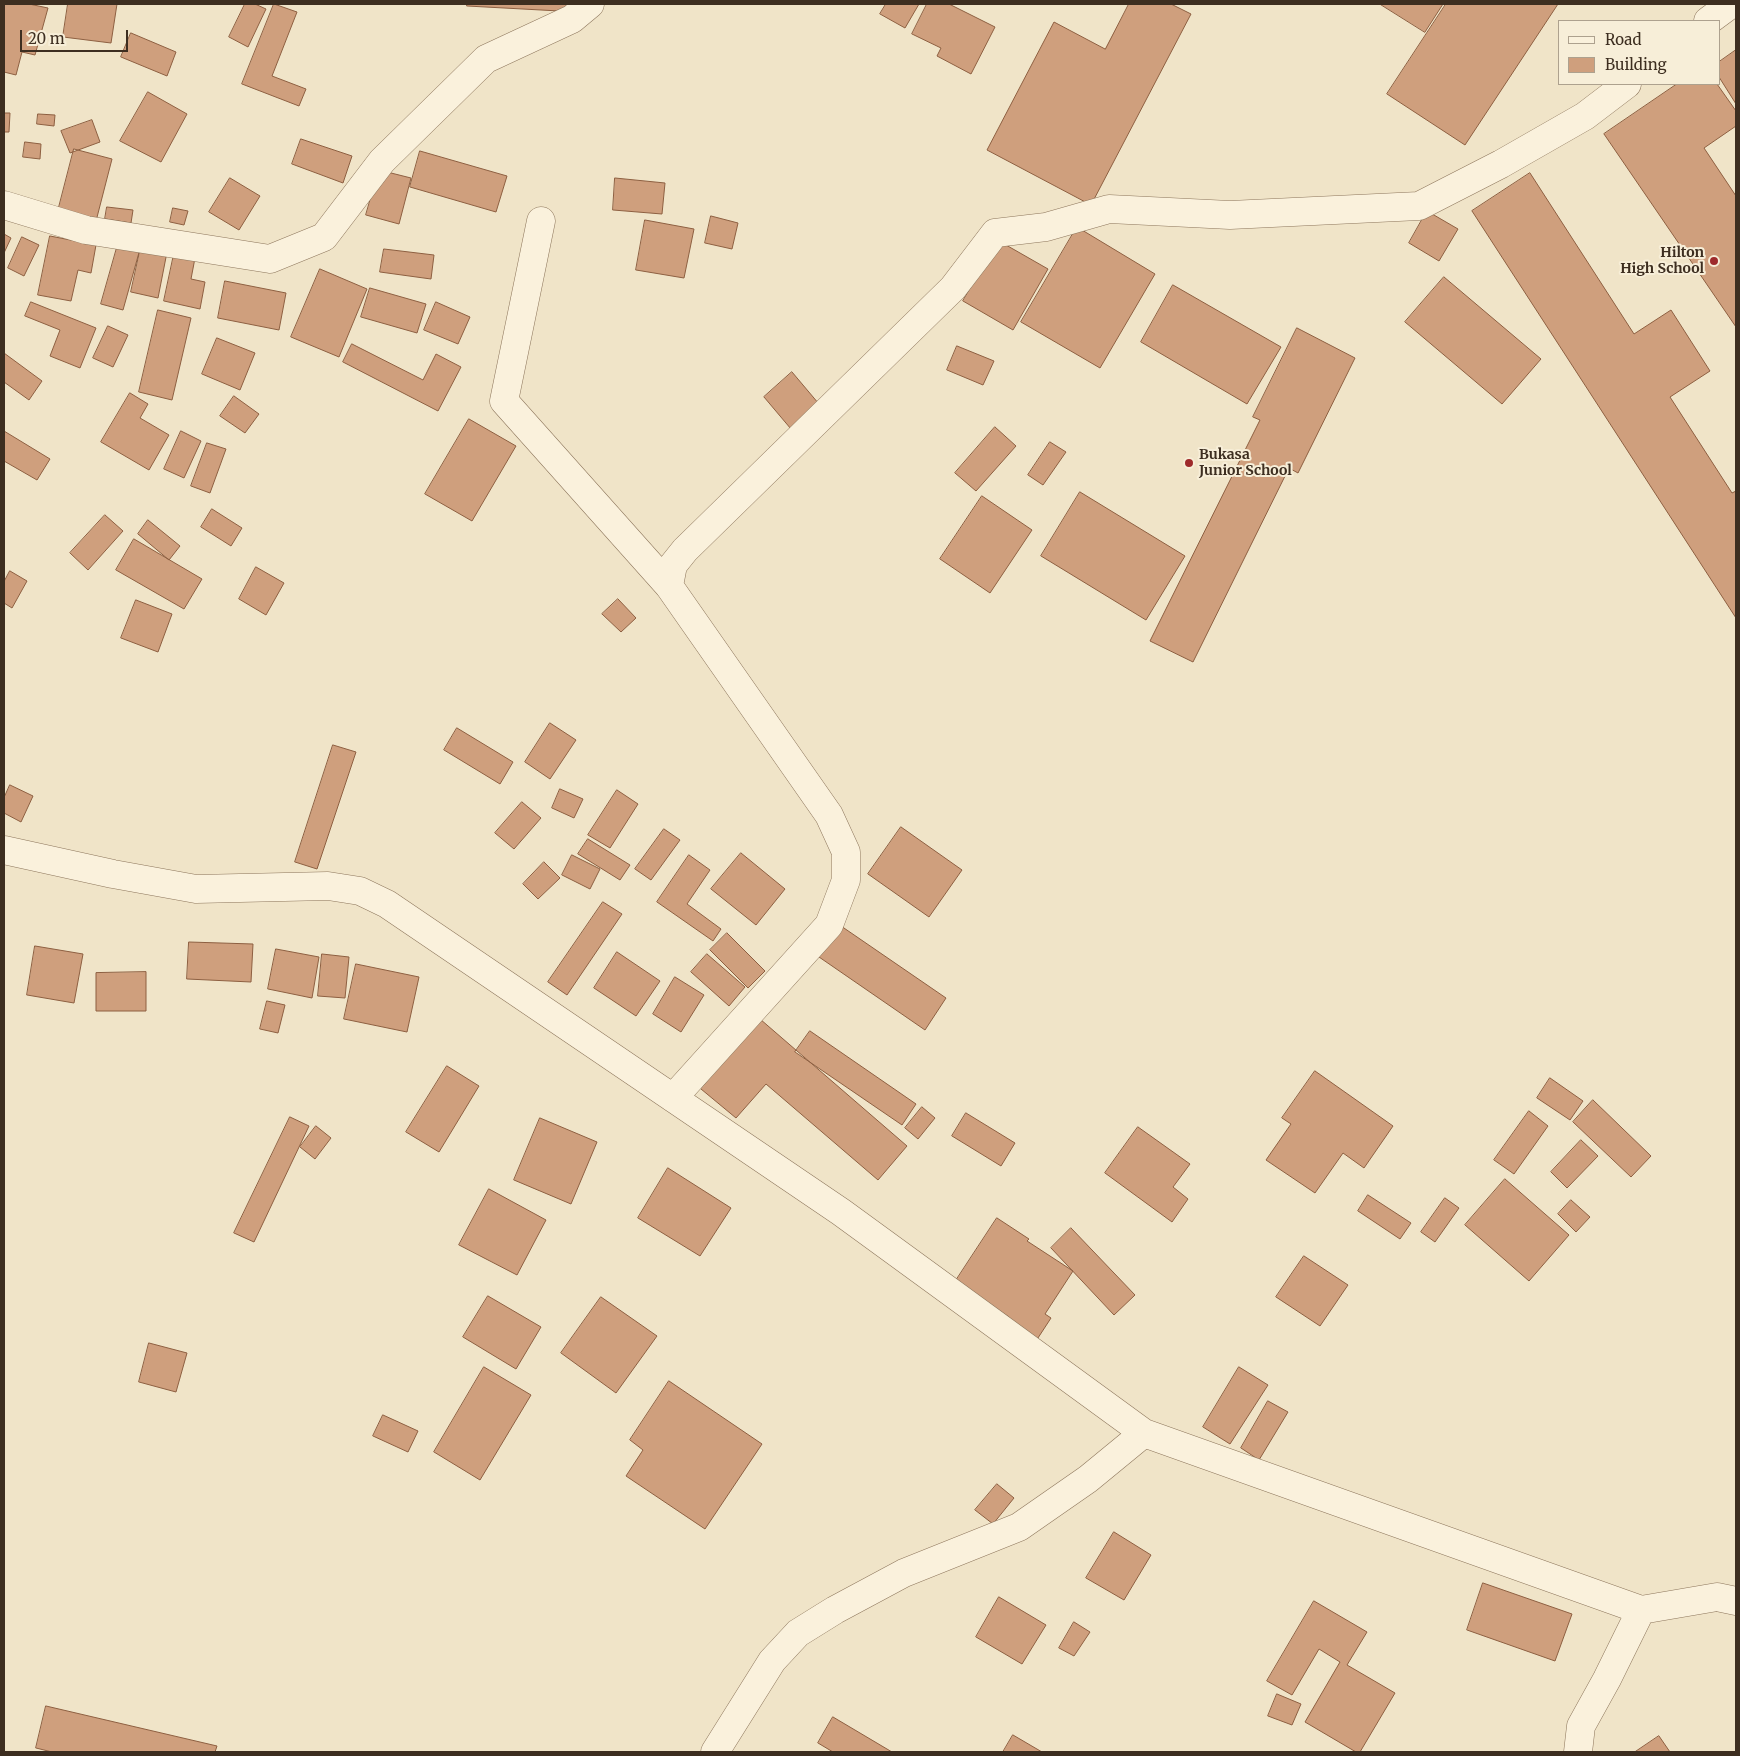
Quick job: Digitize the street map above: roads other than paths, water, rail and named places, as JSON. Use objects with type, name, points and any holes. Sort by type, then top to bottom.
[{"type":"street","points":[[4,205],[86,230],[270,258],[324,237],[382,161],[486,59],[572,19],[590,4]]},
{"type":"street","points":[[1709,20],[1731,4]]},
{"type":"street","points":[[669,586],[673,566],[685,550],[953,288],[995,233],[1046,227],[1109,209],[1230,215],[1419,206],[1501,164],[1585,116],[1626,85]]},
{"type":"street","points":[[541,221],[504,401],[669,586],[829,815],[846,852],[846,880],[829,925],[673,1098]]},
{"type":"street","points":[[4,850],[113,874],[196,889],[328,886],[360,892],[387,904],[841,1212],[1144,1433],[1641,1610],[1717,1597],[1736,1601]]},
{"type":"street","points":[[715,1752],[772,1660],[798,1633],[835,1610],[904,1573],[1019,1527],[1088,1478],[1144,1433]]},
{"type":"street","points":[[1578,1752],[1581,1726],[1607,1679],[1641,1610]]},
{"type":"place","name":"Hilton High School","points":[[1714,261]]},
{"type":"place","name":"Bukasa Junior School","points":[[1189,463]]}]
